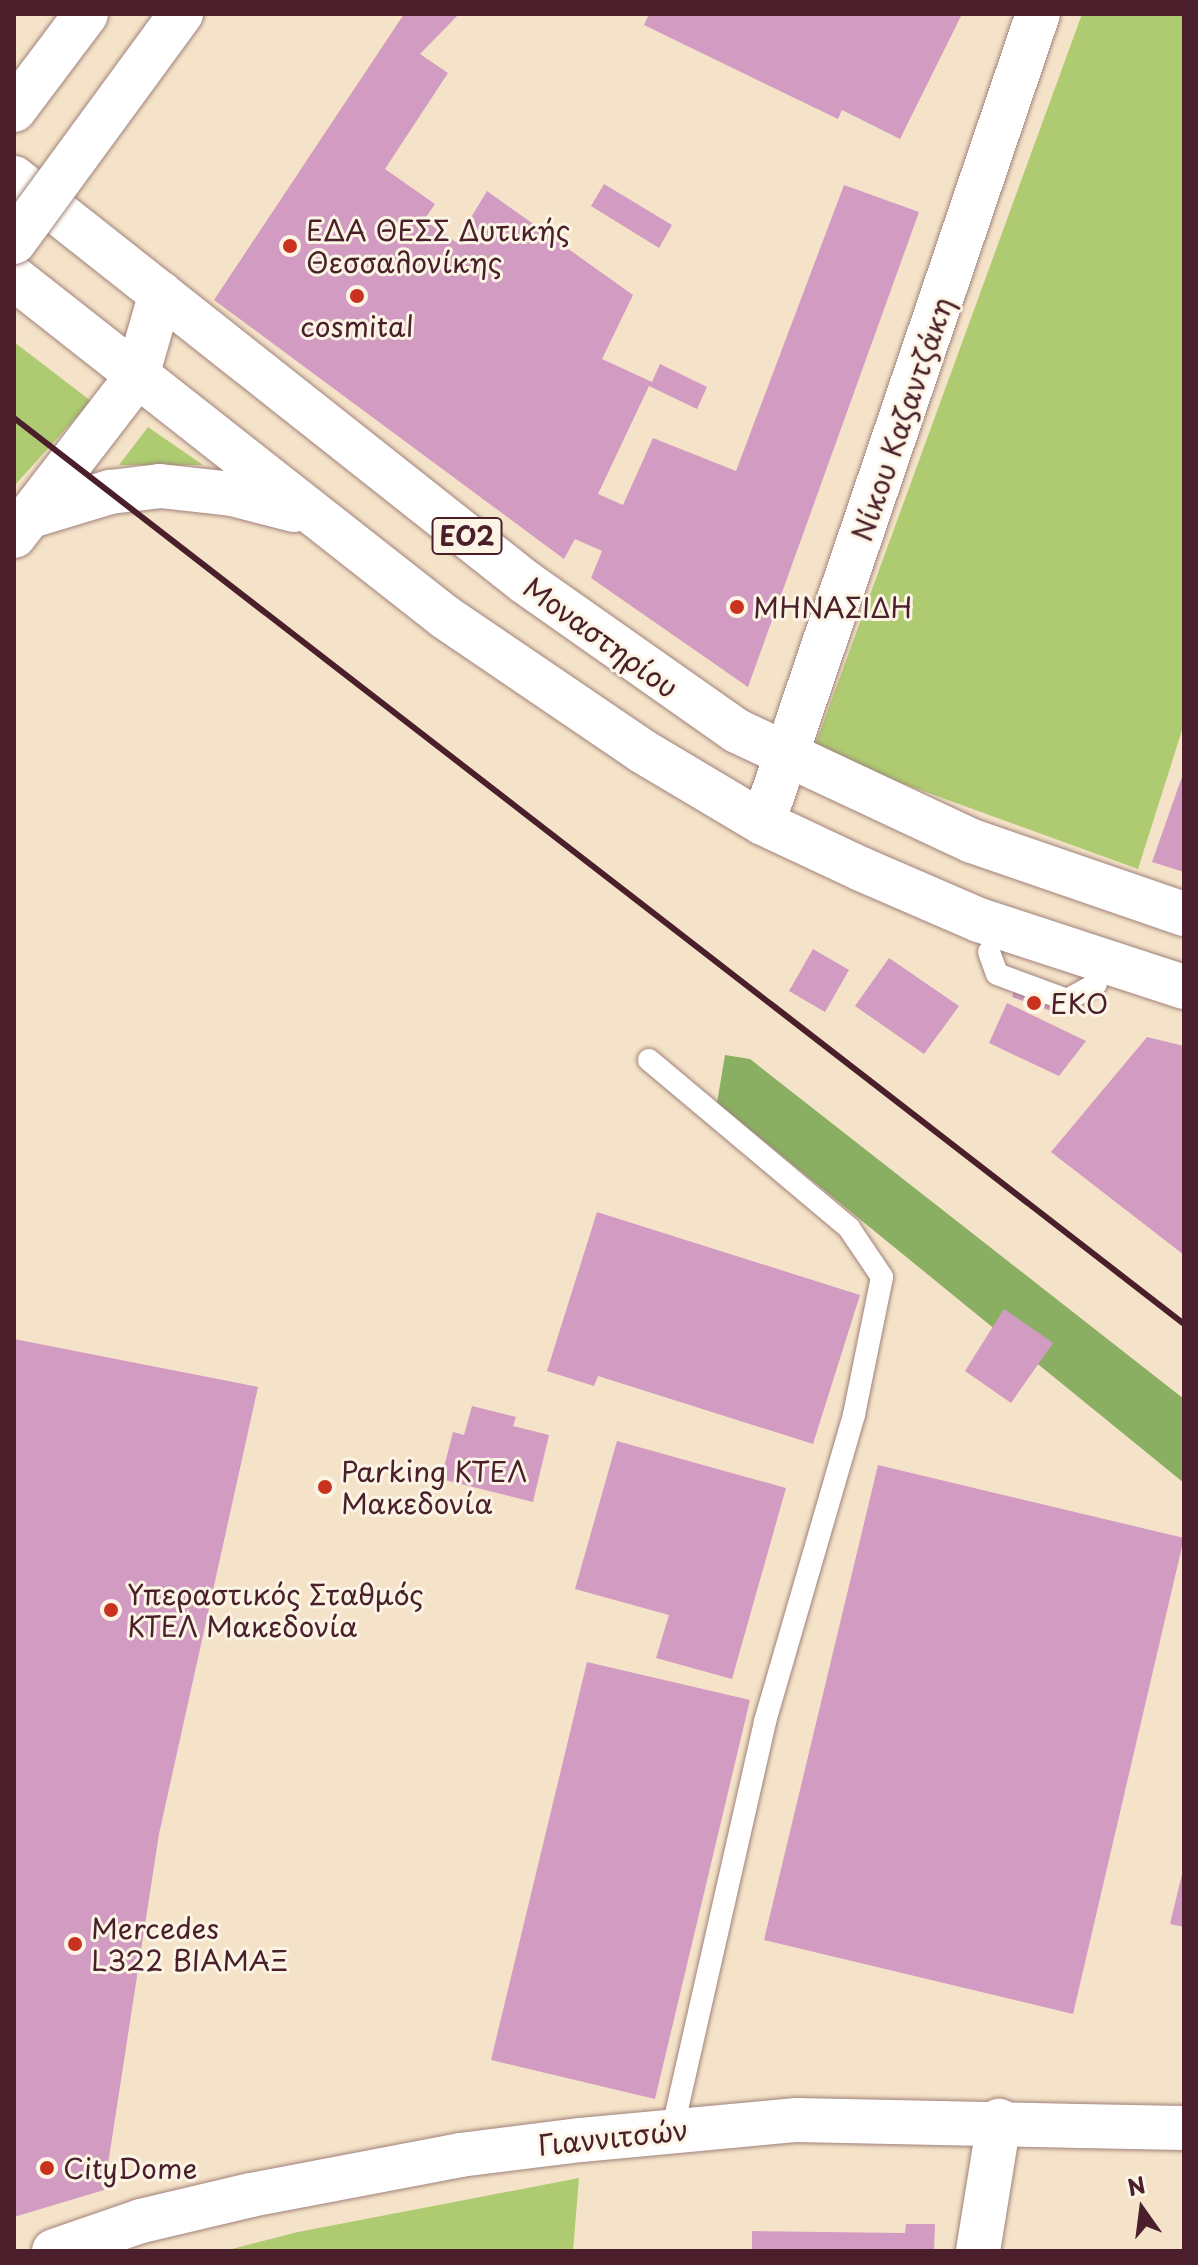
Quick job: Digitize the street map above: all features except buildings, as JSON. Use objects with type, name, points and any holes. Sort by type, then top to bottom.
[{"type":"main road","points":[[14,110],[86,14]]},
{"type":"main road","points":[[14,242],[181,14]]},
{"type":"main road","name":"Νίκου Καζαντζάκη","points":[[763,823],[788,757],[1038,14]]},
{"type":"main road","name":"Μοναστηρίου","points":[[14,178],[525,582],[687,698],[788,757],[972,841],[1184,914]]},
{"type":"main road","name":"ΕΟ2","points":[[14,278],[313,516],[552,691],[763,823],[979,920],[1184,987]]},
{"type":"main road","points":[[23,526],[137,376],[161,293]]},
{"type":"main road","points":[[23,526],[110,492],[160,486],[232,494],[313,516]]},
{"type":"main road","name":"Γιαννιτσών","points":[[54,2251],[141,2221],[315,2182],[460,2155],[672,2131],[797,2120],[999,2121],[1184,2128]]},
{"type":"main road","points":[[978,2251],[999,2121]]},
{"type":"lane","points":[[989,952],[997,974],[1067,1000],[1096,984]]},
{"type":"lane","points":[[649,1060],[849,1228],[867,1248],[883,1287],[854,1415],[765,1722],[672,2131]]},
{"type":"green space","points":[[1082,14],[1184,14],[1184,724],[1138,869],[813,751]]},
{"type":"green space","points":[[14,342],[91,401],[14,486]]},
{"type":"green space","points":[[148,427],[203,465],[119,465]]},
{"type":"green space","points":[[725,1055],[750,1059],[1184,1399],[1184,1483],[717,1103]]},
{"type":"green space","points":[[579,2178],[573,2251],[224,2251],[298,2232]]},
{"type":"railway","points":[[14,418],[1184,1324]]},
{"type":"place","name":"ΕΔΑ ΘΕΣΣ Δυτικής Θεσσαλονίκης","points":[[290,246]]},
{"type":"place","name":"cosmital","points":[[357,296]]},
{"type":"place","name":"ΜΗΝΑΣΙΔΗ","points":[[737,607]]},
{"type":"place","name":"EKO","points":[[1034,1003]]},
{"type":"place","name":"Parking ΚΤΕΛ Μακεδονία","points":[[325,1487]]},
{"type":"place","name":"Υπεραστικός Σταθμός ΚΤΕΛ Μακεδονία","points":[[111,1610]]},
{"type":"place","name":"Mercedes L322 ΒΙΑΜΑΞ","points":[[75,1944]]},
{"type":"place","name":"CityDome","points":[[47,2168]]}]
